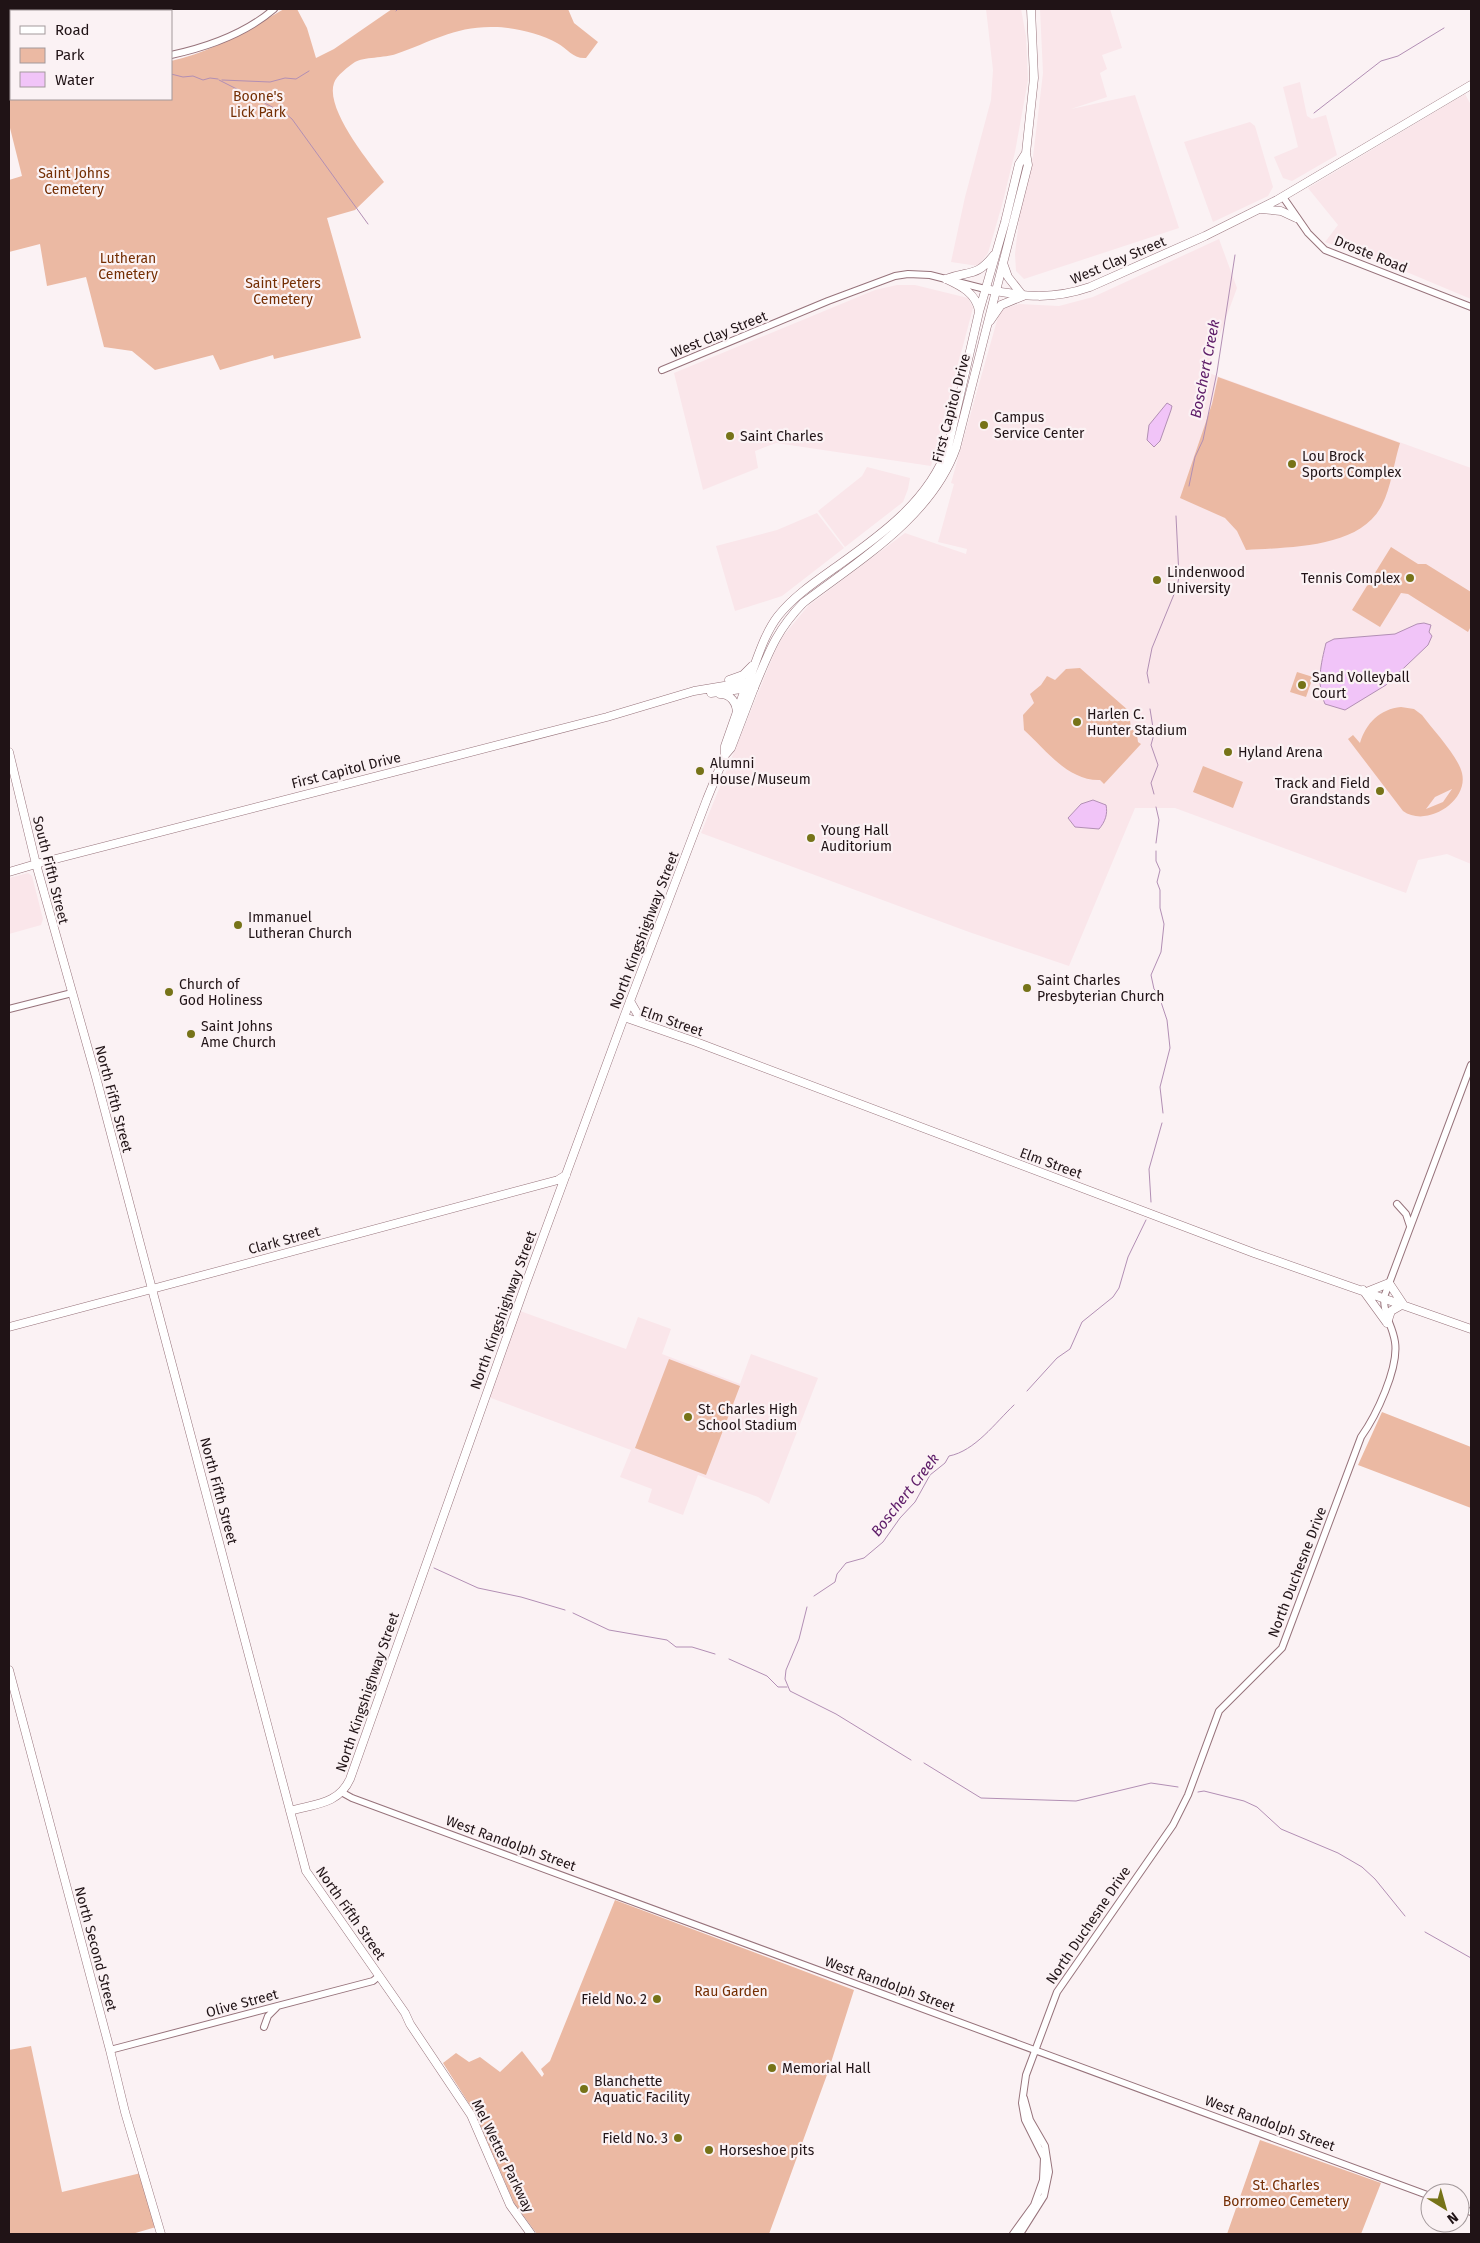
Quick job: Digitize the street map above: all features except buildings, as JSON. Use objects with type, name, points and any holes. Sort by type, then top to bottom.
[{"type":"main road","name":"First Capitol Drive","points":[[749,686],[787,620],[804,603],[917,511],[939,485],[949,469],[1028,165],[1026,153],[1034,78],[1031,9]]},
{"type":"main road","name":"West Clay Street","points":[[985,289],[1024,296],[1054,296],[1090,287],[1261,209],[1471,86]]},
{"type":"main road","name":"First Capitol Drive","points":[[749,686],[756,663],[772,625],[796,598],[893,523],[910,508],[933,480],[948,447],[985,289],[998,249],[1019,164],[1026,153]]},
{"type":"main road","points":[[1261,209],[1281,211],[1296,218]]},
{"type":"main road","points":[[946,279],[972,274],[980,270],[998,249]]},
{"type":"main road","points":[[982,339],[993,314],[1001,305],[1024,296],[1008,277],[1003,262]]},
{"type":"main road","points":[[946,279],[965,288],[973,296],[979,312]]},
{"type":"main road","points":[[692,693],[702,687],[737,678],[756,663]]},
{"type":"main road","name":"First Capitol Drive","points":[[9,872],[692,693],[749,686]]},
{"type":"main road","name":"First Capitol Drive","points":[[692,693],[703,694],[749,686]]},
{"type":"main road","points":[[725,755],[725,746],[749,686]]},
{"type":"main road","points":[[725,755],[731,748],[749,686]]},
{"type":"main road","points":[[703,694],[725,694],[734,700],[737,714]]},
{"type":"main road","name":"South Fifth Street","points":[[9,752],[36,864],[72,993]]},
{"type":"main road","name":"North Kingshighway Street","points":[[343,1793],[356,1763],[400,1634],[624,1017],[725,755]]},
{"type":"main road","name":"North Fifth Street","points":[[72,993],[308,1875],[379,1976]]},
{"type":"main road","points":[[630,1002],[636,1016],[643,1024]]},
{"type":"main road","name":"Elm Street","points":[[624,1017],[1254,1253],[1365,1290],[1471,1329]]},
{"type":"main road","name":"Clark Street","points":[[9,1327],[558,1180],[566,1175]]},
{"type":"main road","points":[[1389,1283],[1403,1304],[1391,1311],[1387,1322],[1365,1290],[1389,1283]]},
{"type":"main road","name":"North Second Street","points":[[9,1670],[110,2050],[124,2112],[161,2234]]},
{"type":"main road","points":[[290,1810],[331,1800],[343,1793]]},
{"type":"main road","name":"Mel Wetter Parkway","points":[[379,1976],[405,2013],[414,2021],[470,2109],[485,2134],[496,2165],[514,2203],[537,2234]]},
{"type":"main road","name":"Mel Wetter Parkway","points":[[470,2109],[492,2167],[510,2205],[531,2234]]},
{"type":"street","points":[[172,55],[198,49],[234,34],[264,18],[274,9]]},
{"type":"street","name":"Droste Road","points":[[1283,197],[1296,218],[1315,242],[1325,250],[1471,307]]},
{"type":"street","name":"West Clay Street","points":[[662,370],[878,281],[908,274],[946,279],[985,289]]},
{"type":"street","points":[[9,1009],[72,993]]},
{"type":"street","name":"North Duchesne Drive","points":[[1013,2234],[1037,2198],[1044,2172],[1042,2151],[1024,2116],[1022,2106],[1026,2075],[1060,1985],[1173,1826],[1188,1795],[1218,1711],[1282,1648],[1361,1437],[1374,1416],[1394,1363],[1395,1341],[1384,1313],[1384,1297],[1471,1065]]},
{"type":"street","points":[[1396,1204],[1406,1214],[1410,1226]]},
{"type":"street","name":"West Randolph Street","points":[[343,1793],[352,1798],[1036,2052],[1420,2192]]},
{"type":"street","name":"Olive Street","points":[[110,2050],[373,1981],[379,1976]]},
{"type":"street","points":[[264,2027],[268,2016],[279,2006]]},
{"type":"street","name":"North Duchesne Drive","points":[[1020,2234],[1044,2196],[1049,2172],[1045,2146],[1030,2120],[1024,2098]]},
{"type":"shaded area","points":[[9,9],[156,10],[10,10],[9,55]]},
{"type":"shaded area","points":[[986,9],[1021,9],[1026,36],[1028,80],[1015,152],[1002,205],[988,253],[978,266],[951,262],[965,197],[991,100],[993,70]]},
{"type":"shaded area","points":[[1040,9],[1110,9],[1122,48],[1102,55],[1107,69],[1100,73],[1107,97],[1071,109],[1135,95],[1179,228],[1024,279],[1016,271],[1015,254],[1020,211],[1033,157],[1043,73]]},
{"type":"shaded area","points":[[1300,82],[1307,116],[1312,119],[1326,115],[1337,155],[1292,181],[1283,178],[1274,157],[1298,147],[1283,87]]},
{"type":"shaded area","points":[[1465,94],[1471,105],[1471,299],[1397,268],[1325,242],[1338,225],[1308,188]]},
{"type":"shaded area","points":[[1250,122],[1255,126],[1273,187],[1268,196],[1213,222],[1184,142]]},
{"type":"shaded area","name":"Lindenwood University","points":[[1219,239],[1237,288],[1206,372],[1471,468],[1471,864],[1447,854],[1418,860],[1406,893],[1175,808],[1135,808],[1069,966],[969,932],[701,833],[776,649],[784,635],[808,606],[905,533],[966,554],[967,549],[938,542],[954,484],[951,483],[1000,310],[1019,304],[1059,306],[1093,297]]},
{"type":"shaded area","points":[[897,285],[915,285],[968,298],[973,308],[931,466],[776,443],[755,451],[758,468],[703,490],[674,373],[875,290]]},
{"type":"shaded area","points":[[867,467],[910,478],[908,489],[903,502],[845,547],[818,511],[862,476]]},
{"type":"shaded area","points":[[817,513],[844,548],[782,596],[735,611],[716,546],[777,530]]},
{"type":"shaded area","points":[[28,873],[32,876],[43,919],[41,925],[9,934],[9,878]]},
{"type":"shaded area","points":[[520,1311],[626,1349],[638,1317],[671,1329],[662,1354],[740,1384],[751,1354],[818,1378],[769,1504],[758,1497],[698,1475],[683,1515],[648,1502],[652,1489],[620,1477],[631,1450],[491,1398],[489,1396]]},
{"type":"green space","points":[[284,9],[297,9],[307,28],[316,58],[334,49],[392,9],[568,9],[574,23],[598,42],[586,58],[581,58],[550,39],[526,31],[509,28],[480,27],[455,32],[396,54],[363,59],[352,64],[335,80],[333,94],[336,107],[350,135],[384,182],[355,210],[327,218],[361,338],[274,359],[273,355],[220,370],[213,355],[155,370],[132,351],[104,347],[86,277],[47,286],[40,244],[9,252],[9,180],[22,176],[9,124],[9,96],[10,100],[172,100],[172,61],[216,46]]},
{"type":"green space","name":"Lou Brock Sports Complex","points":[[1218,377],[1400,443],[1385,498],[1372,519],[1357,530],[1340,538],[1322,543],[1246,550],[1237,531],[1225,518],[1180,498],[1212,404]]},
{"type":"green space","name":"Tennis Complex","points":[[1391,547],[1418,564],[1426,564],[1471,592],[1471,626],[1468,632],[1408,594],[1401,593],[1380,627],[1352,610]]},
{"type":"green space","name":"Harlen C. Hunter Stadium","points":[[1080,668],[1129,711],[1131,729],[1134,731],[1137,729],[1140,732],[1137,735],[1138,742],[1141,744],[1104,784],[1100,780],[1088,779],[1068,770],[1049,755],[1024,730],[1023,715],[1034,703],[1030,694],[1041,685],[1047,676],[1055,680],[1066,669]]},
{"type":"green space","name":"Sand Volleyball Court","points":[[1297,672],[1313,677],[1306,697],[1290,692]]},
{"type":"green space","points":[[1393,708],[1414,709],[1422,715],[1460,766],[1462,784],[1459,794],[1444,809],[1434,814],[1412,815],[1403,811],[1348,739],[1353,735],[1360,743],[1370,723],[1380,714]],"holes":[[[1452,789],[1443,802],[1426,809],[1435,797]]]},
{"type":"green space","points":[[1203,766],[1243,782],[1233,808],[1193,792]]},
{"type":"green space","name":"St. Charles High School Stadium","points":[[669,1359],[740,1386],[706,1475],[635,1448]]},
{"type":"green space","points":[[1382,1412],[1471,1447],[1471,1508],[1358,1465]]},
{"type":"green space","name":"Rau Garden","points":[[615,1900],[854,1990],[828,2072],[769,2234],[537,2234],[514,2203],[475,2113],[443,2063],[456,2053],[469,2062],[480,2057],[500,2072],[522,2051],[542,2077],[544,2074],[541,2069],[550,2061]]},
{"type":"green space","points":[[31,2046],[62,2192],[141,2173],[156,2227],[132,2234],[9,2234],[9,2050]]},
{"type":"green space","name":"St. Charles Borromeo Cemetery","points":[[1260,2140],[1381,2183],[1361,2234],[1227,2234]]},
{"type":"water","points":[[1167,403],[1172,406],[1171,410],[1160,441],[1154,447],[1147,440],[1149,425]]},
{"type":"water","points":[[1417,624],[1431,625],[1429,632],[1432,636],[1428,645],[1386,685],[1345,710],[1325,704],[1320,681],[1326,643],[1334,639],[1395,634]]},
{"type":"water","points":[[1093,800],[1106,805],[1107,808],[1104,821],[1099,829],[1075,827],[1068,818],[1081,804]]},
{"type":"waterway","name":"Boschert Creek","points":[[1314,113],[1381,61],[1398,56],[1444,28]]},
{"type":"waterway","points":[[222,80],[270,82],[285,78],[296,79],[309,71]]},
{"type":"waterway","points":[[172,74],[183,77],[193,76],[203,80],[210,78],[218,79]]},
{"type":"waterway","points":[[219,80],[286,114],[292,119],[368,224]]},
{"type":"waterway","name":"Boschert Creek","points":[[1189,486],[1195,457],[1203,440],[1217,372],[1235,255]]},
{"type":"waterway","name":"Boschert Creek","points":[[1149,683],[1147,673],[1152,648],[1177,587],[1179,577],[1176,516]]},
{"type":"waterway","name":"Boschert Creek","points":[[1150,709],[1154,734],[1151,745],[1158,765],[1151,783],[1154,794]]},
{"type":"waterway","name":"Boschert Creek","points":[[1156,807],[1159,820],[1156,843]]},
{"type":"waterway","name":"Boschert Creek","points":[[1156,851],[1156,861],[1160,870],[1157,882],[1160,890],[1160,908],[1164,924],[1161,952],[1151,975],[1154,989],[1158,993],[1167,1020],[1170,1048],[1160,1087],[1163,1113]]},
{"type":"waterway","name":"Boschert Creek","points":[[1151,1202],[1149,1169],[1162,1123]]},
{"type":"waterway","name":"Boschert Creek","points":[[1027,1391],[1057,1358],[1070,1349],[1082,1322],[1113,1297],[1119,1288],[1128,1257],[1146,1220]]},
{"type":"waterway","name":"Boschert Creek","points":[[814,1596],[835,1582],[837,1574],[846,1563],[864,1558],[883,1542],[900,1518],[915,1502],[930,1475],[945,1463],[949,1456],[976,1442],[1014,1405]]},
{"type":"waterway","points":[[434,1568],[478,1588],[521,1597],[565,1610]]},
{"type":"waterway","name":"Boschert Creek","points":[[807,1607],[799,1639],[786,1670],[785,1679],[790,1691],[836,1714],[911,1760]]},
{"type":"waterway","points":[[573,1613],[609,1630],[667,1640],[676,1647],[692,1647],[715,1654]]},
{"type":"waterway","points":[[729,1659],[767,1676],[778,1687],[787,1687]]},
{"type":"waterway","name":"Boschert Creek","points":[[924,1763],[981,1798],[1076,1801],[1151,1783],[1178,1787]]},
{"type":"waterway","name":"Boschert Creek","points":[[1198,1792],[1204,1791],[1244,1801],[1257,1807],[1281,1829],[1338,1853],[1362,1867],[1375,1879],[1405,1916]]},
{"type":"waterway","name":"Boschert Creek","points":[[1425,1932],[1471,1958]]},
{"type":"place","name":"Campus Service Center","points":[[984,425]]},
{"type":"place","name":"Saint Charles","points":[[730,436]]},
{"type":"place","name":"Lou Brock Sports Complex","points":[[1292,464]]},
{"type":"place","name":"Tennis Complex","points":[[1410,578]]},
{"type":"place","name":"Lindenwood University","points":[[1157,580]]},
{"type":"place","name":"Sand Volleyball Court","points":[[1302,685]]},
{"type":"place","name":"Harlen C. Hunter Stadium","points":[[1077,722]]},
{"type":"place","name":"Hyland Arena","points":[[1228,752]]},
{"type":"place","name":"Alumni House/Museum","points":[[700,771]]},
{"type":"place","name":"Track and Field Grandstands","points":[[1380,791]]},
{"type":"place","name":"Young Hall Auditorium","points":[[811,838]]},
{"type":"place","name":"Immanuel Lutheran Church","points":[[238,925]]},
{"type":"place","name":"Saint Charles Presbyterian Church","points":[[1027,988]]},
{"type":"place","name":"Church of God Holiness","points":[[169,992]]},
{"type":"place","name":"Saint Johns Ame Church","points":[[191,1034]]},
{"type":"place","name":"St. Charles High School Stadium","points":[[688,1417]]},
{"type":"place","name":"Field No. 2","points":[[657,1999]]},
{"type":"place","name":"Memorial Hall","points":[[772,2068]]},
{"type":"place","name":"Blanchette Aquatic Facility","points":[[584,2089]]},
{"type":"place","name":"Field No. 3","points":[[678,2138]]},
{"type":"place","name":"Horseshoe pits","points":[[709,2150]]},
{"type":"park label","name":"Boone's Lick Park","points":[[258,104]]},
{"type":"park label","name":"Saint Johns Cemetery","points":[[74,182]]},
{"type":"park label","name":"Lutheran Cemetery","points":[[128,266]]},
{"type":"park label","name":"Saint Peters Cemetery","points":[[283,292]]}]
